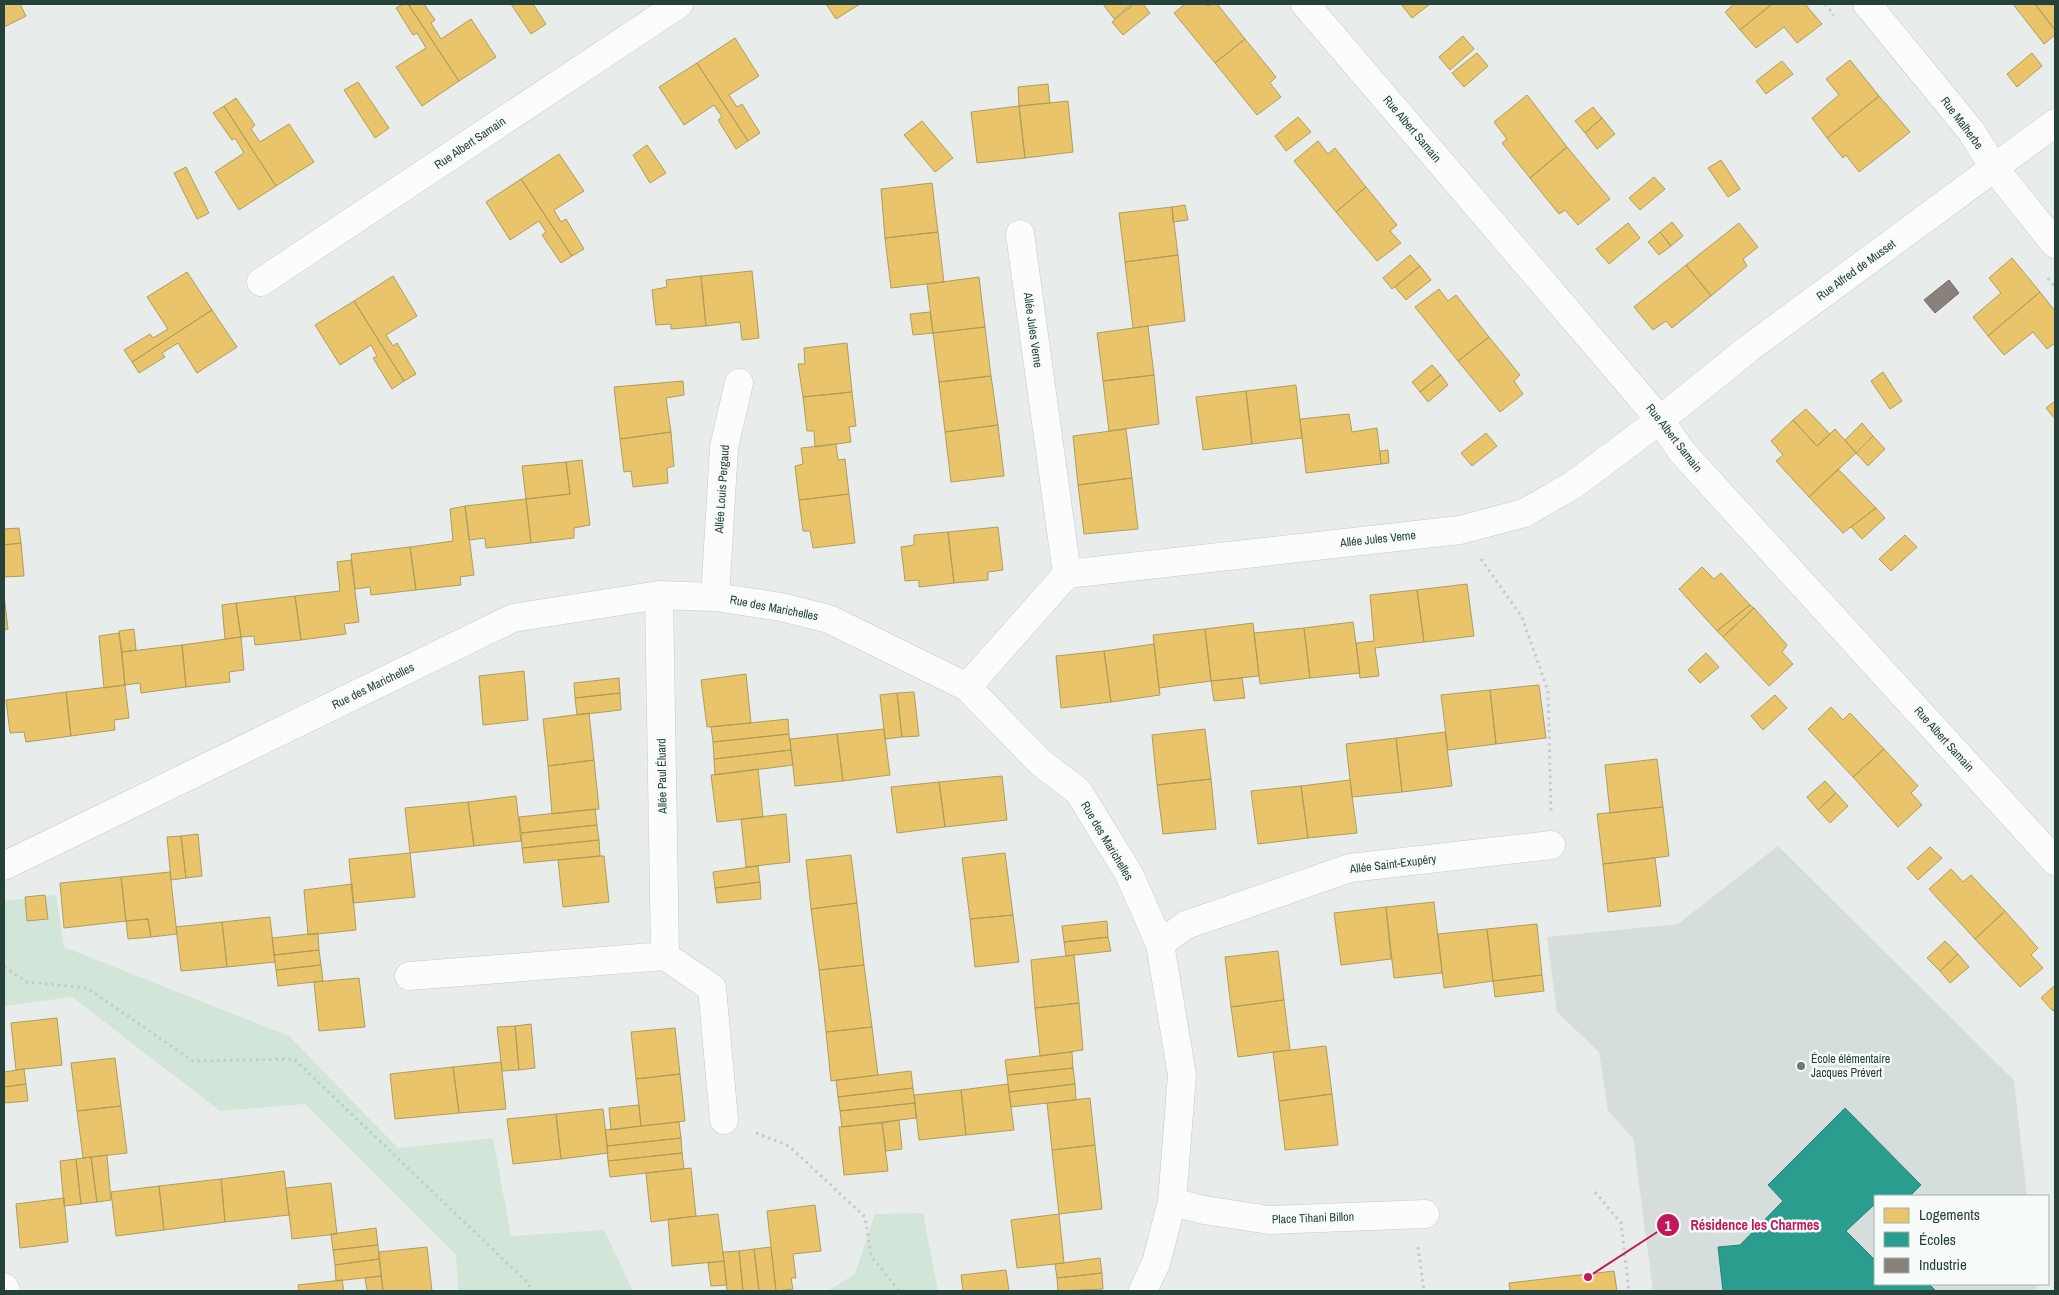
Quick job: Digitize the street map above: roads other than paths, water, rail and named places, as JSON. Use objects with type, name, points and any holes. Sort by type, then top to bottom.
[{"type":"street","name":"Rue Albert Samain","points":[[262,282],[679,4]]},
{"type":"street","name":"Rue Albert Samain","points":[[1305,4],[1660,420],[1682,452],[2055,861]]},
{"type":"street","name":"Rue Malherbe","points":[[1867,4],[1971,131],[1995,169],[2055,244]]},
{"type":"street","name":"Rue Alfred de Musset","points":[[1660,420],[1756,343],[2055,123]]},
{"type":"street","name":"Allée Jules Verne","points":[[1020,234],[1067,574],[1460,530],[1524,513],[1573,485],[1660,420]]},
{"type":"street","name":"Allée Louis Pergaud","points":[[715,597],[724,447],[739,383]]},
{"type":"street","points":[[967,687],[1067,574]]},
{"type":"street","name":"Rue des Marichelles","points":[[4,865],[513,618],[659,595],[715,597],[780,607],[829,619],[967,687],[1040,762],[1078,791],[1129,874],[1160,944],[1182,1074],[1172,1202],[1156,1263],[1143,1291]]},
{"type":"street","name":"Allée Paul Éluard","points":[[659,595],[666,956]]},
{"type":"street","name":"Allée Saint-Exupéry","points":[[1160,944],[1186,925],[1350,868],[1551,845]]},
{"type":"street","points":[[409,976],[666,956],[712,988],[724,1120]]},
{"type":"street","name":"Place Tihani Billon","points":[[1172,1202],[1204,1210],[1269,1220],[1420,1214]]},
{"type":"street","points":[[4,1287],[6,1291]]},
{"type":"place","name":"École élémentaire Jacques Prévert","points":[[1801,1066]]},
{"type":"place","name":"Résidence les Charmes","points":[[1588,1277]]}]
